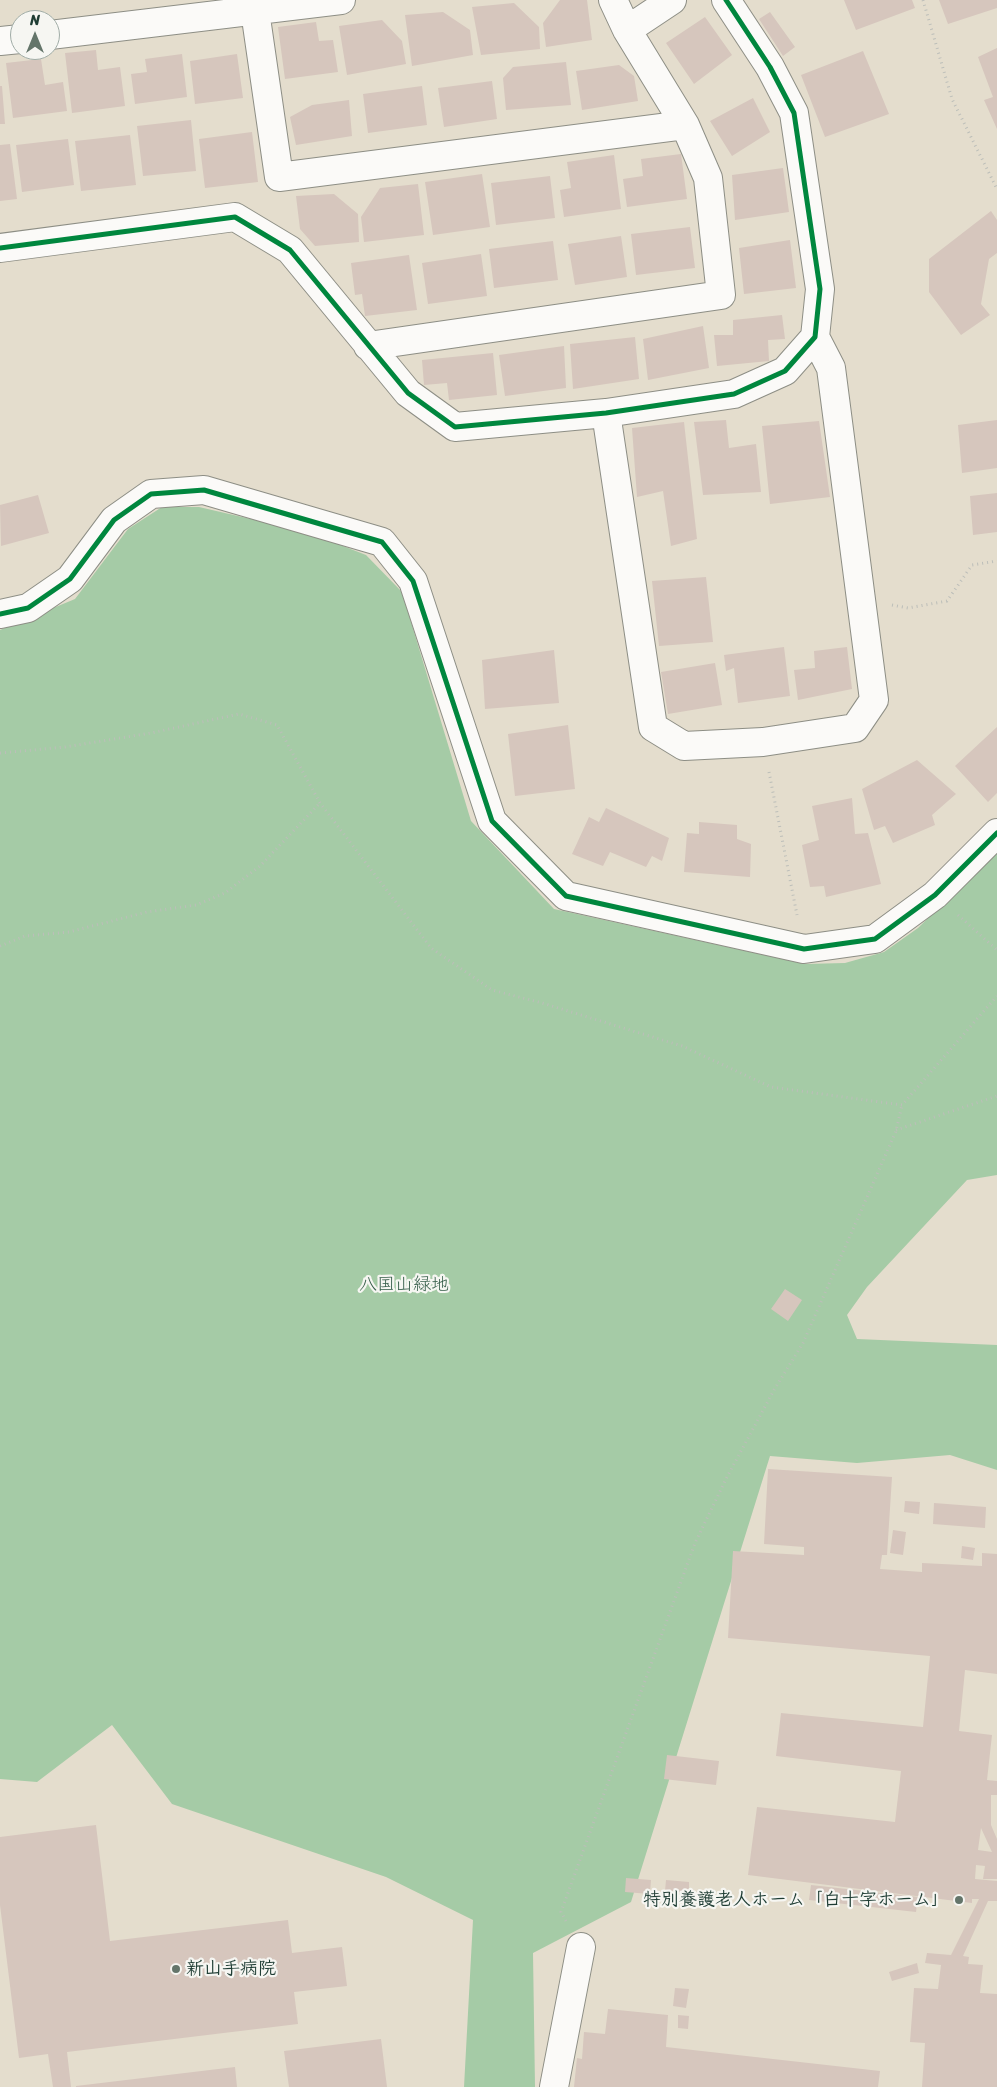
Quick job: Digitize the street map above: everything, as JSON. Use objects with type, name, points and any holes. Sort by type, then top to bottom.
[{"type":"street","points":[[60,34],[341,0]]},
{"type":"street","points":[[368,346],[720,295],[708,178],[685,125],[627,30],[614,0]]},
{"type":"street","points":[[627,30],[672,0]]},
{"type":"street","points":[[606,413],[653,727],[684,746],[763,742],[855,728],[874,700],[831,368],[815,337],[820,289],[794,113],[770,67],[726,0]]},
{"type":"street","points":[[255,11],[279,177],[685,125]]},
{"type":"street","points":[[0,248],[236,216],[290,250],[408,393],[455,428],[606,413],[734,394],[784,371],[815,337]]},
{"type":"street","points":[[0,614],[28,608],[70,580],[114,520],[151,494],[204,490],[382,542],[413,581],[492,821],[566,896],[804,949],[875,938],[935,895],[997,833]]},
{"type":"street","points":[[554,2087],[581,1947]]},
{"type":"path","points":[[923,0],[952,99],[997,189]]},
{"type":"path","points":[[861,602],[874,602],[908,608],[947,601],[972,565],[997,562]]},
{"type":"path","points":[[0,753],[65,747],[151,733],[239,714],[277,725],[320,803],[431,948],[492,990],[542,1003],[682,1046],[771,1087],[902,1105]]},
{"type":"path","points":[[763,742],[804,949]]},
{"type":"path","points":[[0,946],[25,936],[69,932],[147,912],[196,905],[225,892],[260,866],[320,803]]},
{"type":"path","points":[[935,895],[997,950]]},
{"type":"path","points":[[581,1947],[561,1912],[695,1543],[751,1433],[803,1343],[896,1131],[902,1105],[997,996]]},
{"type":"path","points":[[896,1131],[997,1096]]},
{"type":"green space","name":"八国山緑地","points":[[162,507],[199,507],[307,532],[366,555],[402,592],[471,821],[554,909],[805,964],[845,963],[884,952],[918,928],[997,850],[997,1175],[967,1180],[867,1287],[847,1315],[857,1339],[997,1345],[997,1470],[950,1455],[857,1463],[770,1456],[631,1902],[533,1953],[535,2087],[464,2087],[473,1920],[386,1877],[172,1804],[112,1725],[37,1782],[0,1779],[0,630],[75,599],[128,529]]},
{"type":"building","points":[[560,0],[587,0],[592,40],[546,47],[543,23]]},
{"type":"building","points":[[844,0],[912,0],[915,8],[856,30]]},
{"type":"building","points":[[939,0],[997,0],[997,8],[948,24]]},
{"type":"building","points":[[514,3],[539,27],[540,49],[481,55],[472,7]]},
{"type":"building","points":[[443,12],[470,30],[473,55],[412,66],[405,15]]},
{"type":"building","points":[[770,12],[795,47],[783,56],[759,19]]},
{"type":"building","points":[[705,17],[732,55],[694,84],[666,43]]},
{"type":"building","points":[[382,20],[402,41],[406,64],[347,75],[339,26]]},
{"type":"building","points":[[316,22],[319,41],[333,40],[338,72],[285,79],[278,27]]},
{"type":"building","points":[[997,48],[997,129],[984,100],[993,97],[978,57]]},
{"type":"building","points":[[96,50],[98,70],[120,67],[125,106],[72,113],[65,53]]},
{"type":"building","points":[[863,51],[889,114],[825,137],[801,75]]},
{"type":"building","points":[[182,54],[187,97],[135,104],[131,74],[147,72],[145,59]]},
{"type":"building","points":[[237,54],[243,98],[195,104],[190,61]]},
{"type":"building","points":[[41,60],[45,85],[63,82],[67,111],[13,118],[6,63]]},
{"type":"building","points":[[566,62],[571,105],[506,110],[503,78],[513,67]]},
{"type":"building","points":[[619,65],[634,76],[638,101],[582,110],[576,71]]},
{"type":"building","points":[[492,81],[497,119],[444,127],[438,88]]},
{"type":"building","points":[[0,86],[2,86],[5,124],[0,124]]},
{"type":"building","points":[[422,86],[427,125],[368,133],[363,94]]},
{"type":"building","points":[[753,98],[770,132],[732,156],[710,121]]},
{"type":"building","points":[[349,100],[352,136],[296,145],[290,117],[312,105]]},
{"type":"building","points":[[191,120],[196,171],[143,176],[137,126]]},
{"type":"building","points":[[252,132],[258,182],[205,188],[199,139]]},
{"type":"building","points":[[130,135],[136,185],[81,191],[75,141]]},
{"type":"building","points":[[68,139],[74,185],[22,192],[16,145]]},
{"type":"building","points":[[10,144],[17,199],[0,201],[0,145]]},
{"type":"building","points":[[681,154],[687,199],[627,207],[623,179],[643,176],[641,159]]},
{"type":"building","points":[[614,155],[621,209],[564,217],[560,190],[571,188],[567,162]]},
{"type":"building","points":[[783,168],[789,212],[735,220],[732,175]]},
{"type":"building","points":[[482,174],[490,227],[433,235],[425,182]]},
{"type":"building","points":[[550,176],[555,218],[496,225],[491,183]]},
{"type":"building","points":[[418,184],[424,235],[364,242],[361,217],[380,188]]},
{"type":"building","points":[[334,194],[358,214],[359,242],[315,246],[300,229],[296,196]]},
{"type":"building","points":[[991,211],[997,220],[997,253],[989,259],[981,304],[990,315],[961,335],[929,292],[929,259]]},
{"type":"building","points":[[690,227],[695,268],[636,275],[631,234]]},
{"type":"building","points":[[621,236],[627,277],[575,285],[568,244]]},
{"type":"building","points":[[790,240],[796,288],[744,294],[739,248]]},
{"type":"building","points":[[553,241],[558,280],[494,288],[489,249]]},
{"type":"building","points":[[481,254],[487,296],[428,304],[422,263]]},
{"type":"building","points":[[409,255],[417,310],[365,316],[362,294],[355,295],[351,263]]},
{"type":"building","points":[[782,315],[785,339],[768,340],[769,361],[717,366],[714,335],[733,335],[733,320]]},
{"type":"building","points":[[703,326],[709,368],[648,380],[643,339]]},
{"type":"building","points":[[635,337],[639,379],[573,389],[570,344]]},
{"type":"building","points":[[564,346],[566,388],[505,396],[499,355]]},
{"type":"building","points":[[493,353],[497,395],[449,400],[447,383],[424,385],[422,360]]},
{"type":"building","points":[[726,420],[729,448],[756,444],[761,492],[703,495],[694,422]]},
{"type":"building","points":[[997,420],[997,468],[962,473],[958,425]]},
{"type":"building","points":[[819,421],[830,497],[770,504],[762,426]]},
{"type":"building","points":[[684,422],[697,539],[671,546],[663,491],[637,497],[632,428]]},
{"type":"building","points":[[997,493],[997,532],[973,535],[970,496]]},
{"type":"building","points":[[38,495],[49,533],[1,546],[0,505]]},
{"type":"building","points":[[706,577],[713,642],[659,646],[652,581]]},
{"type":"building","points":[[784,647],[790,696],[738,703],[734,668],[726,671],[724,655]]},
{"type":"building","points":[[847,647],[852,689],[798,700],[794,670],[815,668],[814,651]]},
{"type":"building","points":[[554,650],[559,703],[485,709],[482,660]]},
{"type":"building","points":[[715,663],[722,705],[668,714],[661,672]]},
{"type":"building","points":[[568,725],[575,789],[515,796],[508,734]]},
{"type":"building","points":[[997,727],[997,793],[988,802],[955,766]]},
{"type":"building","points":[[917,760],[956,794],[932,815],[935,825],[893,843],[885,826],[874,830],[862,789]]},
{"type":"building","points":[[852,798],[855,834],[868,833],[881,884],[826,897],[824,886],[810,887],[802,845],[819,840],[812,806]]},
{"type":"building","points":[[606,808],[669,838],[662,861],[652,856],[646,867],[610,852],[603,866],[572,854],[589,817],[599,822]]},
{"type":"building","points":[[699,822],[737,825],[737,839],[751,844],[750,877],[684,872],[687,833],[699,834]]},
{"type":"building","points":[[785,1289],[802,1300],[788,1321],[771,1309]]},
{"type":"building","points":[[768,1469],[892,1477],[887,1555],[882,1555],[880,1569],[922,1572],[922,1563],[982,1566],[982,1553],[997,1554],[997,1674],[965,1670],[959,1731],[992,1735],[987,1780],[997,1781],[997,1795],[991,1795],[991,1825],[997,1839],[997,1879],[983,1879],[985,1866],[976,1865],[975,1879],[997,1881],[997,1901],[988,1901],[963,1956],[969,1957],[968,1964],[983,1965],[980,1993],[997,1994],[997,2087],[922,2087],[925,2043],[910,2042],[914,1988],[938,1989],[941,1965],[925,1963],[927,1953],[951,1955],[979,1899],[972,1899],[972,1903],[748,1875],[757,1807],[895,1822],[901,1771],[776,1756],[781,1713],[923,1727],[930,1656],[728,1638],[733,1551],[804,1555],[804,1547],[764,1544]],"holes":[[[981,1828],[992,1852],[978,1850]]]},
{"type":"building","points":[[905,1501],[920,1502],[919,1514],[904,1512]]},
{"type":"building","points":[[934,1503],[986,1507],[985,1528],[933,1524]]},
{"type":"building","points":[[893,1530],[906,1532],[903,1555],[890,1553]]},
{"type":"building","points":[[962,1546],[975,1548],[973,1560],[961,1558]]},
{"type":"building","points":[[667,1755],[719,1761],[716,1785],[664,1779]]},
{"type":"building","name":"新山手病院","points":[[96,1825],[110,1941],[288,1920],[292,1953],[342,1947],[347,1986],[294,1992],[298,2024],[67,2052],[71,2087],[53,2087],[48,2054],[19,2058],[0,1905],[0,1837]]},
{"type":"building","points":[[626,1878],[651,1880],[650,1894],[625,1892]]},
{"type":"building","points":[[666,1880],[689,1882],[689,1893],[665,1891]]},
{"type":"building","points":[[811,1885],[918,1897],[916,1912],[809,1900]]},
{"type":"building","points":[[917,1963],[919,1973],[892,1981],[889,1972]]},
{"type":"building","points":[[675,1988],[689,1989],[686,2008],[673,2006]]},
{"type":"building","points":[[608,2009],[668,2015],[666,2047],[880,2071],[878,2087],[574,2087],[577,2058],[582,2059],[584,2032],[605,2034]]},
{"type":"building","points":[[678,2015],[689,2016],[688,2029],[678,2028]]},
{"type":"building","points":[[381,2039],[387,2087],[289,2087],[284,2051]]},
{"type":"building","points":[[235,2067],[237,2087],[76,2087],[76,2086]]},
{"type":"cycle path","points":[[0,248],[235,217],[290,250],[408,393],[455,427],[606,413],[734,394],[785,371],[815,337],[820,289],[794,113],[770,67],[726,0]]},
{"type":"cycle path","points":[[0,614],[28,608],[70,579],[114,520],[151,494],[204,490],[382,542],[413,581],[492,821],[566,896],[804,949],[875,939],[935,895],[997,833]]},
{"type":"place","name":"特別養護老人ホーム「白十字ホーム」","points":[[959,1900]]},
{"type":"place","name":"新山手病院","points":[[176,1969]]}]
